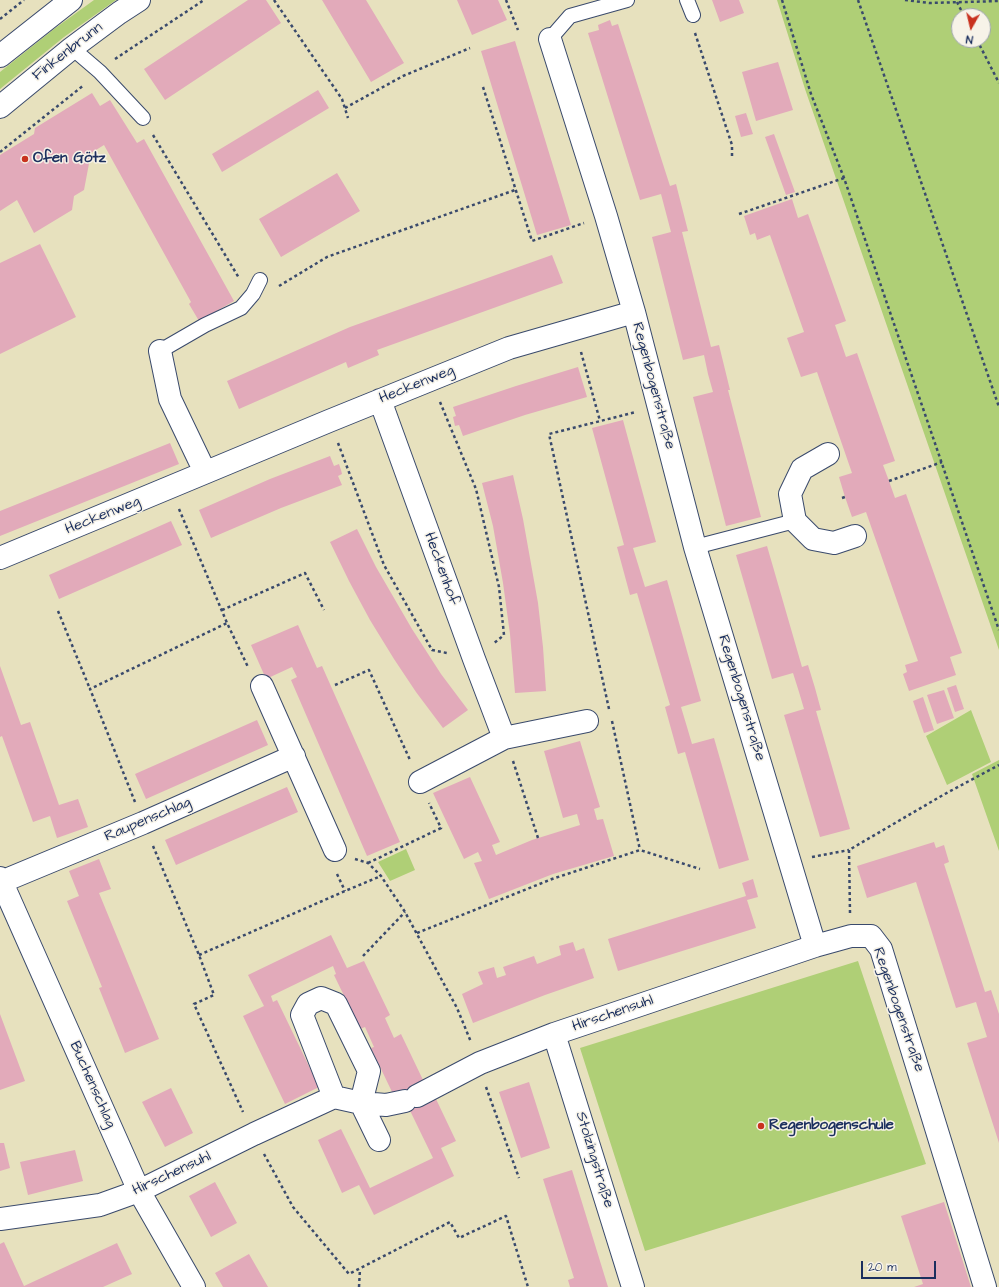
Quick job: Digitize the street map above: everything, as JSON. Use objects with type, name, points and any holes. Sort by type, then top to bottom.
[{"type":"street","name":"Finkenbrunn","points":[[0,107],[72,48],[139,0]]},
{"type":"street","points":[[0,56],[64,2]]},
{"type":"street","name":"Regenbogenstraße","points":[[550,39],[606,216],[634,312],[695,547],[814,946],[851,936],[871,936],[881,949],[985,1287]]},
{"type":"street","name":"Heckenweg","points":[[0,558],[170,488],[205,472],[509,348],[634,312]]},
{"type":"street","points":[[160,351],[170,399],[205,472]]},
{"type":"street","name":"Heckenhof","points":[[380,400],[504,738]]},
{"type":"street","points":[[828,454],[802,469],[790,494],[795,521],[813,538],[834,543],[855,536]]},
{"type":"street","points":[[262,686],[335,850]]},
{"type":"street","points":[[420,782],[504,738],[587,721]]},
{"type":"street","name":"Raupenschlag","points":[[1,880],[143,823],[294,756]]},
{"type":"street","name":"Buchenschlag","points":[[1,880],[139,1190],[194,1287]]},
{"type":"street","name":"Hirschensuhl","points":[[0,1219],[100,1205],[139,1190],[334,1097],[361,1103],[386,1105],[411,1098],[480,1063],[554,1034],[814,946]]},
{"type":"street","points":[[334,1097],[302,1015],[308,1004],[321,998],[336,1004],[369,1071],[361,1103],[379,1140]]},
{"type":"street","name":"Stolzingstraße","points":[[554,1034],[633,1287]]},
{"type":"lane","points":[[550,39],[570,16],[627,0]]},
{"type":"lane","points":[[687,0],[693,15]]},
{"type":"lane","points":[[72,48],[100,72],[143,118]]},
{"type":"lane","points":[[160,351],[206,325],[241,308],[253,294],[260,280]]},
{"type":"lane","points":[[695,547],[795,521]]},
{"type":"path","points":[[0,19],[24,0]]},
{"type":"path","points":[[274,0],[342,99],[348,118]]},
{"type":"path","points":[[506,0],[518,30]]},
{"type":"path","points":[[782,0],[811,94],[844,178],[999,630]]},
{"type":"path","points":[[858,0],[999,408]]},
{"type":"path","points":[[905,0],[928,3],[999,1]]},
{"type":"path","points":[[957,2],[960,8]]},
{"type":"path","points":[[693,15],[694,30],[732,144],[732,157]]},
{"type":"path","points":[[345,108],[403,76],[470,48]]},
{"type":"path","points":[[981,48],[999,83]]},
{"type":"path","points":[[482,87],[532,241],[606,216]]},
{"type":"path","points":[[143,118],[242,282],[253,294],[271,291],[327,257],[515,190]]},
{"type":"path","points":[[739,214],[844,178]]},
{"type":"path","points":[[575,329],[600,421]]},
{"type":"path","points":[[609,710],[549,434],[658,406]]},
{"type":"path","points":[[889,481],[942,462]]},
{"type":"path","points":[[170,488],[227,623],[253,679],[262,686]]},
{"type":"path","points":[[222,610],[305,573],[324,610]]},
{"type":"path","points":[[58,611],[214,995],[194,1004],[254,1134],[293,1207],[349,1274],[450,1222],[459,1238],[506,1216],[528,1287]]},
{"type":"path","points":[[90,689],[227,623]]},
{"type":"path","points":[[335,685],[369,670],[441,828],[368,863]]},
{"type":"path","points":[[611,718],[640,850]]},
{"type":"path","points":[[504,738],[538,838]]},
{"type":"path","points":[[790,862],[849,850],[943,795],[999,765]]},
{"type":"path","points":[[335,850],[354,859],[368,863],[382,876],[417,932],[457,1008],[480,1063],[484,1081],[519,1178]]},
{"type":"path","points":[[417,932],[551,877],[640,850],[700,869]]},
{"type":"path","points":[[849,850],[851,936]]},
{"type":"path","points":[[199,955],[382,876]]},
{"type":"path","points":[[363,956],[405,912]]},
{"type":"path","points":[[358,1287],[360,1269]]},
{"type":"green space","points":[[94,0],[116,0],[64,37],[0,89],[0,72],[54,29]]},
{"type":"green space","points":[[777,0],[999,0],[999,650],[805,89]]},
{"type":"green space","points":[[971,710],[991,762],[947,785],[926,736]]},
{"type":"green space","points":[[999,760],[999,851],[972,774]]},
{"type":"green space","points":[[406,849],[415,870],[390,881],[378,862]]},
{"type":"green space","name":"Regenbogenschule","points":[[858,961],[926,1164],[645,1251],[580,1048]]},
{"type":"building","points":[[248,0],[266,0],[281,23],[165,100],[144,69]]},
{"type":"building","points":[[322,0],[366,0],[404,63],[371,82]]},
{"type":"building","points":[[457,0],[498,0],[507,20],[472,35]]},
{"type":"building","points":[[712,0],[739,0],[744,13],[720,22]]},
{"type":"building","points":[[610,20],[612,26],[618,24],[670,186],[676,184],[688,231],[682,232],[711,347],[719,345],[730,390],[728,390],[761,517],[726,526],[693,397],[713,392],[704,355],[683,360],[652,237],[671,232],[661,194],[640,200],[588,33],[599,30],[598,25]]},
{"type":"building","points":[[515,41],[571,225],[537,235],[481,51]]},
{"type":"building","points":[[778,62],[793,110],[756,121],[742,72]]},
{"type":"building","points":[[318,90],[329,108],[222,172],[212,154]]},
{"type":"building","points":[[92,93],[100,106],[110,100],[137,143],[144,139],[234,301],[199,321],[189,304],[191,302],[104,145],[91,153],[84,190],[74,196],[72,210],[34,233],[17,200],[0,211],[0,155],[34,134],[35,128]]},
{"type":"building","points":[[746,113],[753,134],[741,137],[735,116]]},
{"type":"building","points":[[774,134],[795,192],[786,195],[765,137]]},
{"type":"building","points":[[337,173],[360,211],[281,257],[259,219]]},
{"type":"building","points":[[792,199],[798,218],[808,214],[846,321],[835,325],[846,357],[857,353],[895,461],[883,465],[895,498],[906,494],[962,653],[950,657],[956,675],[909,691],[903,674],[907,672],[905,665],[918,661],[866,512],[852,517],[845,497],[839,477],[852,473],[817,372],[801,377],[787,338],[804,332],[770,235],[757,240],[755,233],[750,235],[744,216]]},
{"type":"building","points":[[40,244],[76,317],[0,354],[0,263]]},
{"type":"building","points":[[552,255],[563,283],[377,350],[379,355],[348,368],[346,362],[239,409],[227,381],[350,327]]},
{"type":"building","points":[[578,367],[587,397],[525,415],[463,436],[459,425],[455,426],[453,417],[456,416],[453,407]]},
{"type":"building","points":[[623,420],[656,542],[633,548],[645,587],[667,580],[701,701],[681,707],[692,744],[714,738],[749,860],[719,869],[685,752],[678,754],[665,707],[670,705],[637,593],[630,595],[617,547],[624,545],[592,428]]},
{"type":"building","points":[[170,443],[179,464],[0,536],[0,511]]},
{"type":"building","points":[[330,456],[334,466],[339,464],[342,474],[338,476],[342,485],[281,508],[211,538],[199,510],[270,479]]},
{"type":"building","points":[[513,475],[523,519],[538,603],[546,691],[515,693],[510,634],[503,583],[493,526],[482,483]]},
{"type":"building","points":[[171,521],[182,545],[59,599],[49,575]]},
{"type":"building","points":[[357,529],[376,567],[412,629],[441,674],[468,710],[443,728],[416,692],[370,620],[330,542]]},
{"type":"building","points":[[767,546],[802,667],[808,665],[815,688],[821,710],[816,711],[850,829],[820,837],[784,715],[804,709],[799,692],[793,673],[772,679],[736,555]]},
{"type":"building","points":[[298,625],[317,668],[322,666],[400,842],[367,856],[291,680],[297,677],[292,667],[266,679],[251,645]]},
{"type":"building","points":[[0,666],[21,725],[30,722],[59,805],[78,799],[88,827],[57,838],[50,816],[33,822],[2,736],[0,737]]},
{"type":"building","points":[[956,685],[964,709],[955,712],[947,688]]},
{"type":"building","points":[[944,690],[954,718],[937,724],[927,695]]},
{"type":"building","points":[[923,697],[934,730],[924,733],[913,701]]},
{"type":"building","points":[[257,720],[268,745],[146,799],[135,774]]},
{"type":"building","points":[[580,741],[600,807],[594,809],[597,820],[603,819],[614,856],[553,874],[489,899],[474,863],[482,861],[478,852],[464,859],[433,793],[470,777],[500,842],[492,845],[496,855],[532,840],[580,825],[577,814],[563,818],[544,751]]},
{"type":"building","points":[[287,787],[298,812],[176,865],[165,840]]},
{"type":"building","points":[[934,842],[936,848],[944,845],[949,862],[944,864],[985,992],[991,990],[999,1014],[999,1143],[967,1043],[987,1037],[976,1002],[956,1008],[916,882],[867,898],[857,866]]},
{"type":"building","points":[[99,859],[111,889],[99,893],[159,1039],[125,1053],[99,988],[102,987],[67,901],[79,896],[69,871]]},
{"type":"building","points":[[753,879],[758,897],[747,900],[756,928],[618,971],[608,939],[746,896],[742,883]]},
{"type":"building","points":[[331,935],[347,968],[364,961],[390,1015],[385,1018],[394,1038],[401,1034],[423,1080],[412,1085],[422,1106],[436,1099],[456,1141],[441,1148],[454,1176],[374,1215],[359,1185],[342,1193],[318,1140],[341,1129],[370,1188],[433,1158],[400,1090],[393,1094],[371,1048],[374,1047],[365,1027],[360,1029],[334,975],[336,974],[333,966],[271,996],[273,1002],[277,1000],[319,1087],[285,1104],[243,1016],[264,1006],[248,975]]},
{"type":"building","points":[[573,942],[576,951],[584,948],[594,978],[473,1023],[462,994],[483,984],[478,972],[494,967],[497,978],[506,975],[503,967],[534,956],[537,964],[561,955],[559,946]]},
{"type":"building","points":[[0,1014],[25,1081],[0,1090]]},
{"type":"building","points":[[529,1082],[550,1148],[521,1158],[499,1092]]},
{"type":"building","points":[[171,1088],[193,1133],[165,1147],[142,1102]]},
{"type":"building","points":[[0,1143],[4,1143],[10,1168],[0,1171]]},
{"type":"building","points":[[75,1150],[83,1181],[28,1195],[20,1162]]},
{"type":"building","points":[[572,1170],[608,1287],[570,1287],[568,1280],[574,1278],[543,1179]]},
{"type":"building","points":[[215,1182],[237,1223],[211,1237],[189,1196]]},
{"type":"building","points":[[944,1202],[971,1287],[914,1287],[923,1284],[901,1216]]},
{"type":"building","points":[[4,1242],[24,1286],[117,1243],[132,1274],[103,1287],[0,1287],[0,1244]]},
{"type":"building","points":[[249,1254],[268,1287],[223,1287],[215,1273]]},
{"type":"place","name":"Ofen Götz","points":[[25,159]]},
{"type":"place","name":"Regenbogenschule","points":[[761,1126]]}]
